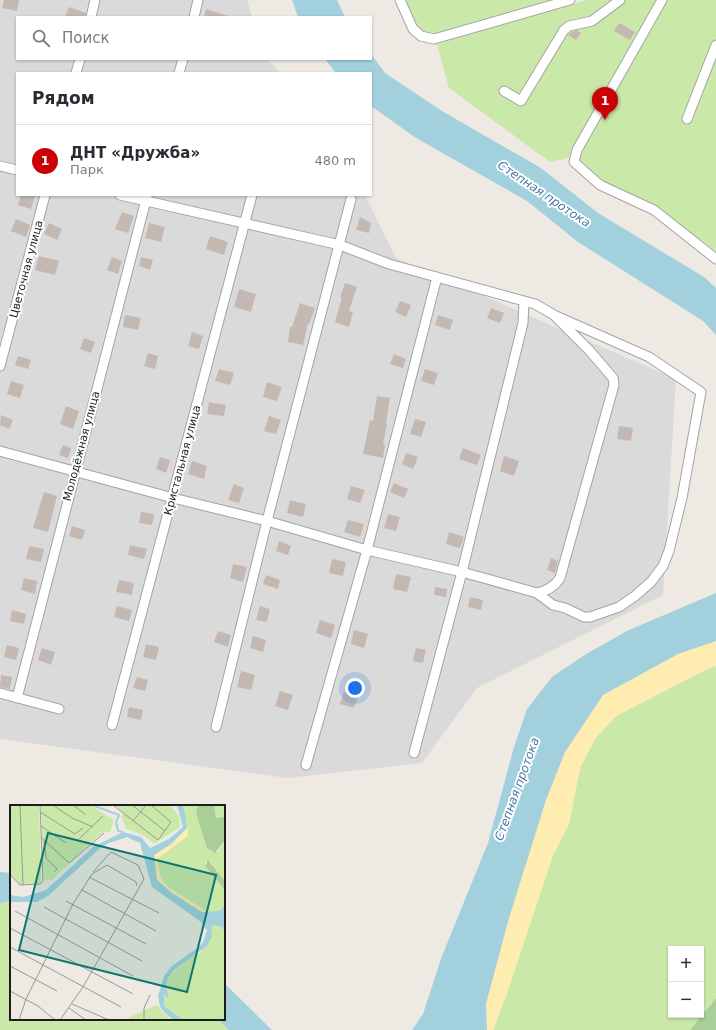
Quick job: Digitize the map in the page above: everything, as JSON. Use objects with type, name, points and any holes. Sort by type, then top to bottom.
[{"type":"street","points":[[91,16],[95,0]]},
{"type":"street","points":[[194,16],[198,0]]},
{"type":"street","points":[[400,0],[413,29],[421,36],[434,39],[570,0]]},
{"type":"street","points":[[504,91],[521,101],[564,30],[569,26],[592,21],[620,0]]},
{"type":"street","points":[[662,0],[577,150],[574,162],[600,185],[654,210],[716,259]]},
{"type":"street","points":[[687,119],[716,45]]},
{"type":"street","points":[[76,72],[80,60]]},
{"type":"street","points":[[179,72],[183,60]]},
{"type":"street","points":[[0,166],[16,170]]},
{"type":"street","name":"Цветочная улица","points":[[0,366],[45,196]]},
{"type":"street","points":[[0,451],[75,470],[173,498],[267,521],[367,550],[462,572],[537,593],[553,605],[565,608],[584,617],[590,617],[619,607],[651,582],[663,566],[669,551],[682,498],[701,392],[650,357],[554,315],[545,309],[389,264],[340,245],[244,224],[147,198],[129,196]]},
{"type":"street","name":"Кристальная улица","points":[[112,725],[252,196]]},
{"type":"street","name":"Молодёжная улица","points":[[17,698],[75,470],[147,198]]},
{"type":"street","points":[[216,727],[267,521],[351,199]]},
{"type":"street","points":[[306,765],[367,550],[437,277]]},
{"type":"street","points":[[414,753],[462,572],[523,323],[524,302]]},
{"type":"street","points":[[537,593],[551,587],[557,583],[560,578],[614,385],[613,378],[606,368],[554,315]]},
{"type":"street","points":[[0,693],[59,709]]},
{"type":"shaded area","points":[[0,0],[247,0],[252,16],[16,16],[16,60],[269,60],[279,72],[16,72],[16,196],[365,196],[396,258],[676,379],[663,595],[477,688],[422,763],[288,778],[0,739]]},
{"type":"green space","points":[[405,0],[552,0],[430,35],[418,30]]},
{"type":"green space","points":[[587,0],[716,0],[716,251],[652,205],[607,184],[571,153],[568,158],[550,162],[449,88],[437,44]]},
{"type":"green space","points":[[716,666],[716,998],[704,1013],[704,946],[668,946],[668,1018],[700,1018],[690,1030],[493,1030],[506,996],[553,855],[569,824],[580,768],[595,739],[616,716],[709,668]]},
{"type":"green space","points":[[10,901],[10,1020],[219,1020],[229,1030],[0,1030],[0,903]]},
{"type":"green space","points":[[716,998],[716,1030],[690,1030],[700,1018],[704,1018],[704,1013]]},
{"type":"sand","points":[[716,641],[716,666],[709,668],[616,716],[595,739],[580,768],[569,824],[553,855],[506,996],[493,1030],[487,1030],[486,1004],[509,918],[546,800],[565,752],[603,695],[678,654]]},
{"type":"water","points":[[292,0],[337,0],[345,16],[298,16]]},
{"type":"water","name":"Степная протока","points":[[372,55],[385,73],[442,111],[541,168],[598,213],[704,277],[716,288],[716,335],[703,321],[578,242],[527,201],[416,138],[372,107],[372,72],[335,72],[326,60],[372,60]]},
{"type":"water","name":"Степная протока","points":[[716,593],[716,641],[678,654],[603,695],[565,752],[546,800],[509,918],[486,1004],[487,1030],[412,1030],[423,1014],[442,956],[488,843],[514,747],[527,709],[552,677],[586,654],[629,630]]},
{"type":"water","points":[[0,872],[10,873],[10,901],[0,903]]},
{"type":"water","points":[[225,984],[272,1030],[229,1030],[219,1020],[225,1020]]},
{"type":"building","points":[[4,0],[19,0],[17,11],[2,8]]},
{"type":"building","points":[[69,7],[86,13],[85,16],[65,16]]},
{"type":"building","points":[[206,9],[228,16],[204,16]]},
{"type":"building","points":[[619,23],[635,32],[630,40],[614,31]]},
{"type":"building","points":[[577,30],[581,33],[576,40],[568,35],[572,32]]},
{"type":"building","points":[[21,196],[35,196],[31,209],[18,205]]},
{"type":"building","points":[[122,212],[134,216],[128,233],[115,229]]},
{"type":"building","points":[[360,217],[371,223],[369,233],[356,230]]},
{"type":"building","points":[[16,219],[30,225],[26,237],[11,231]]},
{"type":"building","points":[[49,223],[62,229],[57,240],[44,234]]},
{"type":"building","points":[[149,223],[165,227],[161,242],[145,238]]},
{"type":"building","points":[[210,236],[228,242],[224,255],[206,249]]},
{"type":"building","points":[[39,256],[59,261],[55,275],[35,270]]},
{"type":"building","points":[[112,257],[122,261],[118,274],[107,270]]},
{"type":"building","points":[[141,257],[153,260],[150,270],[139,266]]},
{"type":"building","points":[[345,283],[357,287],[349,311],[353,312],[349,327],[335,322],[342,297],[340,297]]},
{"type":"building","points":[[239,289],[256,294],[251,312],[234,307]]},
{"type":"building","points":[[400,301],[411,305],[406,317],[395,312]]},
{"type":"building","points":[[300,303],[315,308],[309,324],[308,323],[303,345],[288,342],[290,327],[292,327]]},
{"type":"building","points":[[491,308],[504,313],[500,323],[487,318]]},
{"type":"building","points":[[125,315],[141,318],[138,330],[123,327]]},
{"type":"building","points":[[438,315],[453,320],[450,330],[435,325]]},
{"type":"building","points":[[192,332],[203,336],[199,349],[188,346]]},
{"type":"building","points":[[84,338],[95,342],[91,353],[80,349]]},
{"type":"building","points":[[148,353],[158,356],[155,369],[144,366]]},
{"type":"building","points":[[394,354],[406,359],[403,368],[390,364]]},
{"type":"building","points":[[18,356],[31,360],[28,369],[15,365]]},
{"type":"building","points":[[219,369],[234,373],[230,385],[215,381]]},
{"type":"building","points":[[425,369],[438,373],[434,385],[421,381]]},
{"type":"building","points":[[11,381],[24,385],[20,398],[7,394]]},
{"type":"building","points":[[267,382],[282,387],[277,401],[263,397]]},
{"type":"building","points":[[377,396],[390,398],[383,444],[385,445],[383,458],[363,454],[370,420],[373,421]]},
{"type":"building","points":[[209,402],[226,405],[224,416],[207,414]]},
{"type":"building","points":[[66,406],[79,411],[73,429],[60,424]]},
{"type":"building","points":[[1,415],[13,420],[9,429],[0,425]]},
{"type":"building","points":[[269,416],[281,420],[276,434],[264,431]]},
{"type":"building","points":[[415,419],[426,422],[421,437],[410,434]]},
{"type":"building","points":[[619,426],[633,428],[631,441],[617,439]]},
{"type":"building","points":[[63,445],[71,448],[68,458],[59,455]]},
{"type":"building","points":[[463,448],[481,455],[477,465],[459,459]]},
{"type":"building","points":[[406,453],[418,457],[413,469],[402,464]]},
{"type":"building","points":[[504,456],[519,461],[514,476],[500,471]]},
{"type":"building","points":[[160,457],[170,460],[166,473],[156,469]]},
{"type":"building","points":[[192,461],[207,466],[204,479],[188,474]]},
{"type":"building","points":[[394,483],[408,489],[404,498],[390,492]]},
{"type":"building","points":[[234,484],[244,488],[239,503],[228,500]]},
{"type":"building","points":[[351,486],[365,490],[360,503],[347,499]]},
{"type":"building","points":[[44,492],[57,496],[48,532],[33,528]]},
{"type":"building","points":[[290,500],[306,504],[303,517],[287,513]]},
{"type":"building","points":[[141,512],[154,514],[152,525],[139,523]]},
{"type":"building","points":[[388,514],[400,517],[396,531],[384,528]]},
{"type":"building","points":[[348,520],[364,524],[360,537],[344,532]]},
{"type":"building","points":[[72,526],[85,530],[82,540],[69,536]]},
{"type":"building","points":[[449,532],[464,537],[460,548],[446,544]]},
{"type":"building","points":[[279,541],[291,546],[288,555],[276,551]]},
{"type":"building","points":[[130,545],[147,549],[144,559],[128,555]]},
{"type":"building","points":[[29,546],[44,549],[41,562],[26,559]]},
{"type":"building","points":[[551,558],[558,561],[555,573],[547,570]]},
{"type":"building","points":[[332,559],[346,562],[343,576],[329,573]]},
{"type":"building","points":[[233,564],[247,567],[243,582],[230,578]]},
{"type":"building","points":[[396,574],[411,577],[407,592],[393,589]]},
{"type":"building","points":[[266,575],[280,580],[278,589],[263,584]]},
{"type":"building","points":[[24,578],[37,581],[35,594],[21,590]]},
{"type":"building","points":[[119,580],[134,583],[132,595],[116,592]]},
{"type":"building","points":[[435,587],[447,589],[446,597],[434,595]]},
{"type":"building","points":[[470,597],[483,600],[481,610],[468,607]]},
{"type":"building","points":[[117,606],[132,610],[129,621],[114,617]]},
{"type":"building","points":[[260,606],[270,609],[267,622],[256,620]]},
{"type":"building","points":[[12,610],[26,614],[24,624],[10,621]]},
{"type":"building","points":[[320,620],[335,625],[331,638],[316,633]]},
{"type":"building","points":[[354,630],[368,634],[364,648],[351,644]]},
{"type":"building","points":[[218,631],[231,635],[228,647],[214,642]]},
{"type":"building","points":[[253,636],[266,640],[263,652],[250,648]]},
{"type":"building","points":[[146,644],[159,647],[156,660],[143,657]]},
{"type":"building","points":[[7,645],[19,648],[16,660],[4,657]]},
{"type":"building","points":[[42,648],[55,652],[51,665],[38,660]]},
{"type":"building","points":[[416,648],[426,650],[423,663],[413,661]]},
{"type":"building","points":[[241,671],[255,675],[251,690],[237,687]]},
{"type":"building","points":[[1,675],[12,677],[10,689],[0,687]]},
{"type":"building","points":[[137,677],[148,680],[145,691],[133,688]]},
{"type":"building","points":[[280,691],[293,695],[288,710],[275,706]]},
{"type":"building","points":[[344,692],[358,696],[354,708],[340,704]]},
{"type":"building","points":[[129,707],[143,710],[141,720],[127,717]]},
{"type":"place","name":"ДНТ «Дружба»","points":[[605,120]]}]
